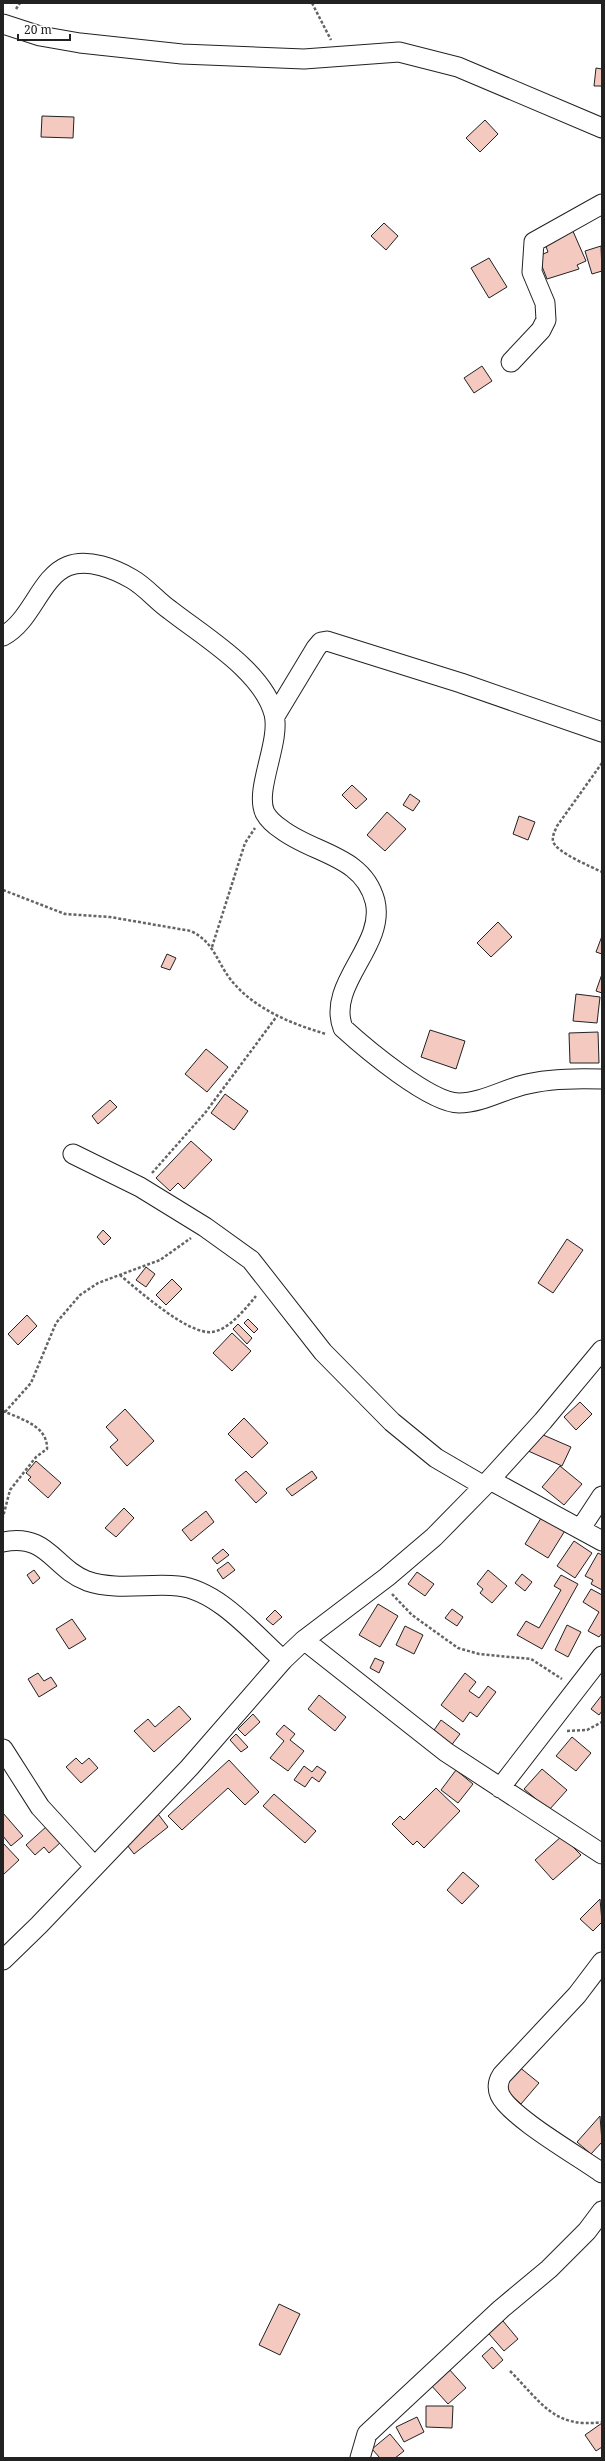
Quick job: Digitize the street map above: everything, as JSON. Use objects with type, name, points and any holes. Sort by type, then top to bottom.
[{"type":"street","points":[[3,24],[40,36],[66,41],[174,54],[304,59],[399,52],[458,67],[601,126]]},
{"type":"street","points":[[511,362],[541,330],[546,320],[545,303],[532,272],[534,242],[602,204]]},
{"type":"street","points":[[3,636],[28,614],[58,572],[69,566],[85,563],[104,567],[133,580],[233,660],[264,690],[275,716],[274,741],[263,798],[265,813],[274,823],[292,838],[352,866],[361,875],[371,891],[375,903],[375,918],[370,938],[351,977],[339,1016],[343,1028],[358,1041],[425,1090],[442,1100],[459,1103],[538,1082],[570,1078],[602,1079]]},
{"type":"street","points":[[275,716],[316,648],[321,642],[327,641],[461,683],[602,732]]},
{"type":"street","points":[[73,1154],[140,1187],[205,1227],[251,1260],[268,1279],[323,1352],[392,1422],[436,1458],[570,1525],[581,1528],[602,1541]]},
{"type":"street","points":[[3,1960],[39,1925],[189,1768],[283,1660],[304,1640],[380,1582],[434,1537],[487,1483],[602,1350]]},
{"type":"street","points":[[581,1528],[602,1496]]},
{"type":"street","points":[[3,1542],[29,1541],[87,1580],[117,1585],[180,1586],[205,1596],[227,1608],[283,1660]]},
{"type":"street","points":[[304,1640],[446,1752],[602,1854]]},
{"type":"street","points":[[500,1788],[602,1656]]},
{"type":"street","points":[[3,1749],[40,1807],[94,1866]]},
{"type":"street","points":[[602,1962],[577,1995],[502,2075],[498,2085],[500,2095],[507,2104],[525,2120],[602,2172]]},
{"type":"street","points":[[360,2458],[367,2434],[501,2309],[549,2269],[586,2231],[602,2211]]},
{"type":"path","points":[[312,3],[340,56]]},
{"type":"path","points":[[602,763],[557,826],[553,836],[553,841],[558,849],[602,872]]},
{"type":"path","points":[[212,947],[245,843],[265,813]]},
{"type":"path","points":[[3,890],[65,914],[110,917],[180,928],[203,937],[212,947],[231,980],[250,997],[277,1016],[295,1025],[328,1035]]},
{"type":"path","points":[[140,1187],[205,1113],[277,1016]]},
{"type":"path","points":[[3,1518],[10,1490],[36,1457],[47,1449],[47,1440],[41,1430],[4,1412],[31,1384],[56,1323],[80,1295],[98,1283],[119,1274],[137,1270],[160,1260],[205,1227]]},
{"type":"path","points":[[119,1274],[156,1306],[201,1332],[220,1330],[249,1305],[268,1279]]},
{"type":"path","points":[[380,1582],[412,1614],[458,1648],[479,1654],[531,1659],[576,1690]]},
{"type":"path","points":[[544,1731],[587,1730],[602,1722]]},
{"type":"path","points":[[510,2371],[552,2414],[566,2421],[578,2424],[602,2422]]},
{"type":"building","points":[[596,68],[602,69],[602,86],[594,86]]},
{"type":"building","points":[[42,116],[74,117],[73,138],[41,137]]},
{"type":"building","points":[[485,120],[498,134],[480,152],[466,138]]},
{"type":"building","points":[[384,223],[398,236],[386,250],[371,236]]},
{"type":"building","points":[[572,229],[586,261],[577,265],[579,269],[547,279],[538,256],[548,252],[544,241]]},
{"type":"building","points":[[601,246],[602,271],[592,274],[585,251]]},
{"type":"building","points":[[489,258],[507,287],[489,298],[471,268]]},
{"type":"building","points":[[482,366],[492,381],[474,393],[464,378]]},
{"type":"building","points":[[352,785],[367,799],[356,809],[342,795]]},
{"type":"building","points":[[410,794],[420,801],[413,811],[403,805]]},
{"type":"building","points":[[387,812],[406,829],[385,851],[367,835]]},
{"type":"building","points":[[519,816],[535,822],[528,840],[513,834]]},
{"type":"building","points":[[498,922],[512,937],[491,957],[477,943]]},
{"type":"building","points":[[602,936],[602,954],[596,952]]},
{"type":"building","points":[[167,954],[176,958],[170,970],[161,967]]},
{"type":"building","points":[[602,974],[602,993],[596,991]]},
{"type":"building","points":[[576,994],[600,997],[597,1023],[573,1021]]},
{"type":"building","points":[[430,1030],[465,1041],[456,1069],[421,1057]]},
{"type":"building","points":[[598,1032],[599,1063],[570,1063],[569,1033]]},
{"type":"building","points":[[206,1049],[228,1067],[207,1092],[185,1074]]},
{"type":"building","points":[[225,1094],[248,1111],[234,1130],[211,1113]]},
{"type":"building","points":[[110,1100],[117,1107],[98,1124],[92,1116]]},
{"type":"building","points":[[191,1141],[212,1160],[184,1189],[178,1183],[170,1191],[156,1178]]},
{"type":"building","points":[[103,1230],[111,1238],[104,1245],[97,1237]]},
{"type":"building","points":[[567,1239],[583,1250],[553,1293],[538,1283]]},
{"type":"building","points":[[146,1267],[155,1274],[146,1287],[136,1280]]},
{"type":"building","points":[[172,1279],[182,1289],[166,1305],[156,1295]]},
{"type":"building","points":[[27,1315],[37,1326],[18,1345],[8,1334]]},
{"type":"building","points":[[248,1319],[258,1329],[254,1333],[244,1323]]},
{"type":"building","points":[[238,1324],[252,1338],[247,1344],[233,1329]]},
{"type":"building","points":[[232,1333],[251,1351],[232,1371],[213,1353]]},
{"type":"building","points":[[580,1402],[592,1414],[576,1430],[564,1417]]},
{"type":"building","points":[[125,1409],[154,1441],[127,1466],[110,1447],[118,1440],[106,1427]]},
{"type":"building","points":[[244,1418],[268,1443],[252,1458],[228,1434]]},
{"type":"building","points":[[534,1431],[571,1447],[562,1466],[526,1450]]},
{"type":"building","points":[[36,1461],[61,1483],[48,1498],[28,1480],[31,1477],[26,1473]]},
{"type":"building","points":[[560,1466],[582,1484],[564,1505],[542,1487]]},
{"type":"building","points":[[246,1471],[267,1493],[256,1503],[235,1480]]},
{"type":"building","points":[[312,1471],[317,1478],[292,1496],[286,1489]]},
{"type":"building","points":[[124,1508],[134,1518],[116,1537],[105,1528]]},
{"type":"building","points":[[206,1511],[214,1522],[191,1541],[182,1530]]},
{"type":"building","points":[[543,1515],[566,1529],[548,1558],[525,1544]]},
{"type":"building","points":[[574,1541],[592,1553],[575,1578],[557,1566]]},
{"type":"building","points":[[223,1549],[229,1555],[217,1564],[212,1558]]},
{"type":"building","points":[[598,1553],[602,1555],[602,1590],[591,1584],[593,1580],[585,1576]]},
{"type":"building","points":[[228,1562],[235,1570],[223,1579],[217,1570]]},
{"type":"building","points":[[34,1570],[40,1578],[33,1584],[27,1575]]},
{"type":"building","points":[[488,1570],[507,1586],[492,1603],[480,1593],[483,1589],[477,1584]]},
{"type":"building","points":[[417,1572],[434,1584],[425,1596],[408,1584]]},
{"type":"building","points":[[522,1574],[532,1582],[525,1591],[515,1583]]},
{"type":"building","points":[[561,1575],[578,1584],[542,1649],[517,1635],[526,1621],[539,1628],[561,1590],[554,1586]]},
{"type":"building","points":[[591,1589],[602,1595],[602,1633],[599,1637],[588,1631],[599,1612],[583,1602]]},
{"type":"building","points":[[378,1604],[398,1616],[380,1647],[359,1635]]},
{"type":"building","points":[[452,1609],[463,1617],[457,1626],[445,1618]]},
{"type":"building","points":[[275,1610],[282,1617],[273,1625],[266,1619]]},
{"type":"building","points":[[72,1619],[86,1639],[69,1649],[56,1629]]},
{"type":"building","points":[[567,1625],[581,1632],[568,1657],[555,1650]]},
{"type":"building","points":[[405,1626],[423,1635],[414,1654],[396,1645]]},
{"type":"building","points":[[375,1658],[384,1662],[379,1673],[370,1668]]},
{"type":"building","points":[[38,1673],[44,1681],[51,1677],[57,1686],[39,1697],[28,1679]]},
{"type":"building","points":[[465,1673],[476,1682],[469,1691],[479,1698],[488,1686],[496,1692],[477,1717],[470,1712],[463,1722],[441,1705]]},
{"type":"building","points":[[319,1695],[346,1717],[335,1731],[308,1709]]},
{"type":"building","points":[[602,1695],[602,1711],[599,1715],[591,1709]]},
{"type":"building","points":[[179,1706],[191,1719],[154,1752],[134,1731],[148,1719],[155,1727]]},
{"type":"building","points":[[253,1714],[260,1722],[245,1736],[238,1729]]},
{"type":"building","points":[[441,1720],[460,1734],[450,1747],[432,1733]]},
{"type":"building","points":[[284,1725],[295,1734],[290,1740],[304,1751],[288,1771],[270,1758],[284,1741],[276,1734]]},
{"type":"building","points":[[236,1734],[248,1747],[241,1752],[230,1740]]},
{"type":"building","points":[[572,1737],[591,1753],[576,1771],[556,1756]]},
{"type":"building","points":[[76,1758],[82,1764],[89,1758],[98,1768],[81,1783],[66,1767]]},
{"type":"building","points":[[229,1760],[259,1792],[245,1805],[228,1788],[182,1830],[168,1816]]},
{"type":"building","points":[[304,1766],[312,1772],[317,1766],[326,1772],[319,1782],[312,1777],[305,1787],[294,1780]]},
{"type":"building","points":[[542,1769],[567,1790],[549,1810],[524,1789]]},
{"type":"building","points":[[456,1770],[473,1784],[458,1803],[441,1790]]},
{"type":"building","points":[[436,1788],[460,1811],[424,1848],[417,1841],[413,1845],[392,1824],[400,1816],[404,1820]]},
{"type":"building","points":[[274,1794],[316,1831],[305,1843],[263,1806]]},
{"type":"building","points":[[155,1810],[168,1827],[134,1854],[121,1837]]},
{"type":"building","points":[[3,1813],[23,1836],[11,1846],[3,1836]]},
{"type":"building","points":[[47,1826],[61,1842],[49,1853],[44,1847],[35,1855],[26,1845]]},
{"type":"building","points":[[562,1836],[581,1855],[553,1880],[535,1860]]},
{"type":"building","points":[[3,1843],[19,1860],[3,1875]]},
{"type":"building","points":[[463,1872],[479,1886],[462,1904],[447,1890]]},
{"type":"building","points":[[600,1899],[602,1922],[593,1931],[580,1919]]},
{"type":"building","points":[[518,2066],[539,2083],[521,2104],[500,2086]]},
{"type":"building","points":[[600,2116],[602,2142],[591,2154],[577,2142]]},
{"type":"building","points":[[279,2304],[300,2314],[280,2355],[259,2345]]},
{"type":"building","points":[[498,2315],[518,2339],[504,2351],[483,2327]]},
{"type":"building","points":[[492,2347],[503,2360],[493,2369],[482,2356]]},
{"type":"building","points":[[448,2368],[466,2388],[448,2404],[430,2384]]},
{"type":"building","points":[[426,2406],[453,2406],[452,2428],[426,2427]]},
{"type":"building","points":[[417,2417],[424,2432],[404,2442],[396,2427]]},
{"type":"building","points":[[602,2423],[602,2447],[596,2451],[585,2435]]},
{"type":"building","points":[[390,2434],[404,2451],[395,2458],[380,2458],[372,2449]]}]
